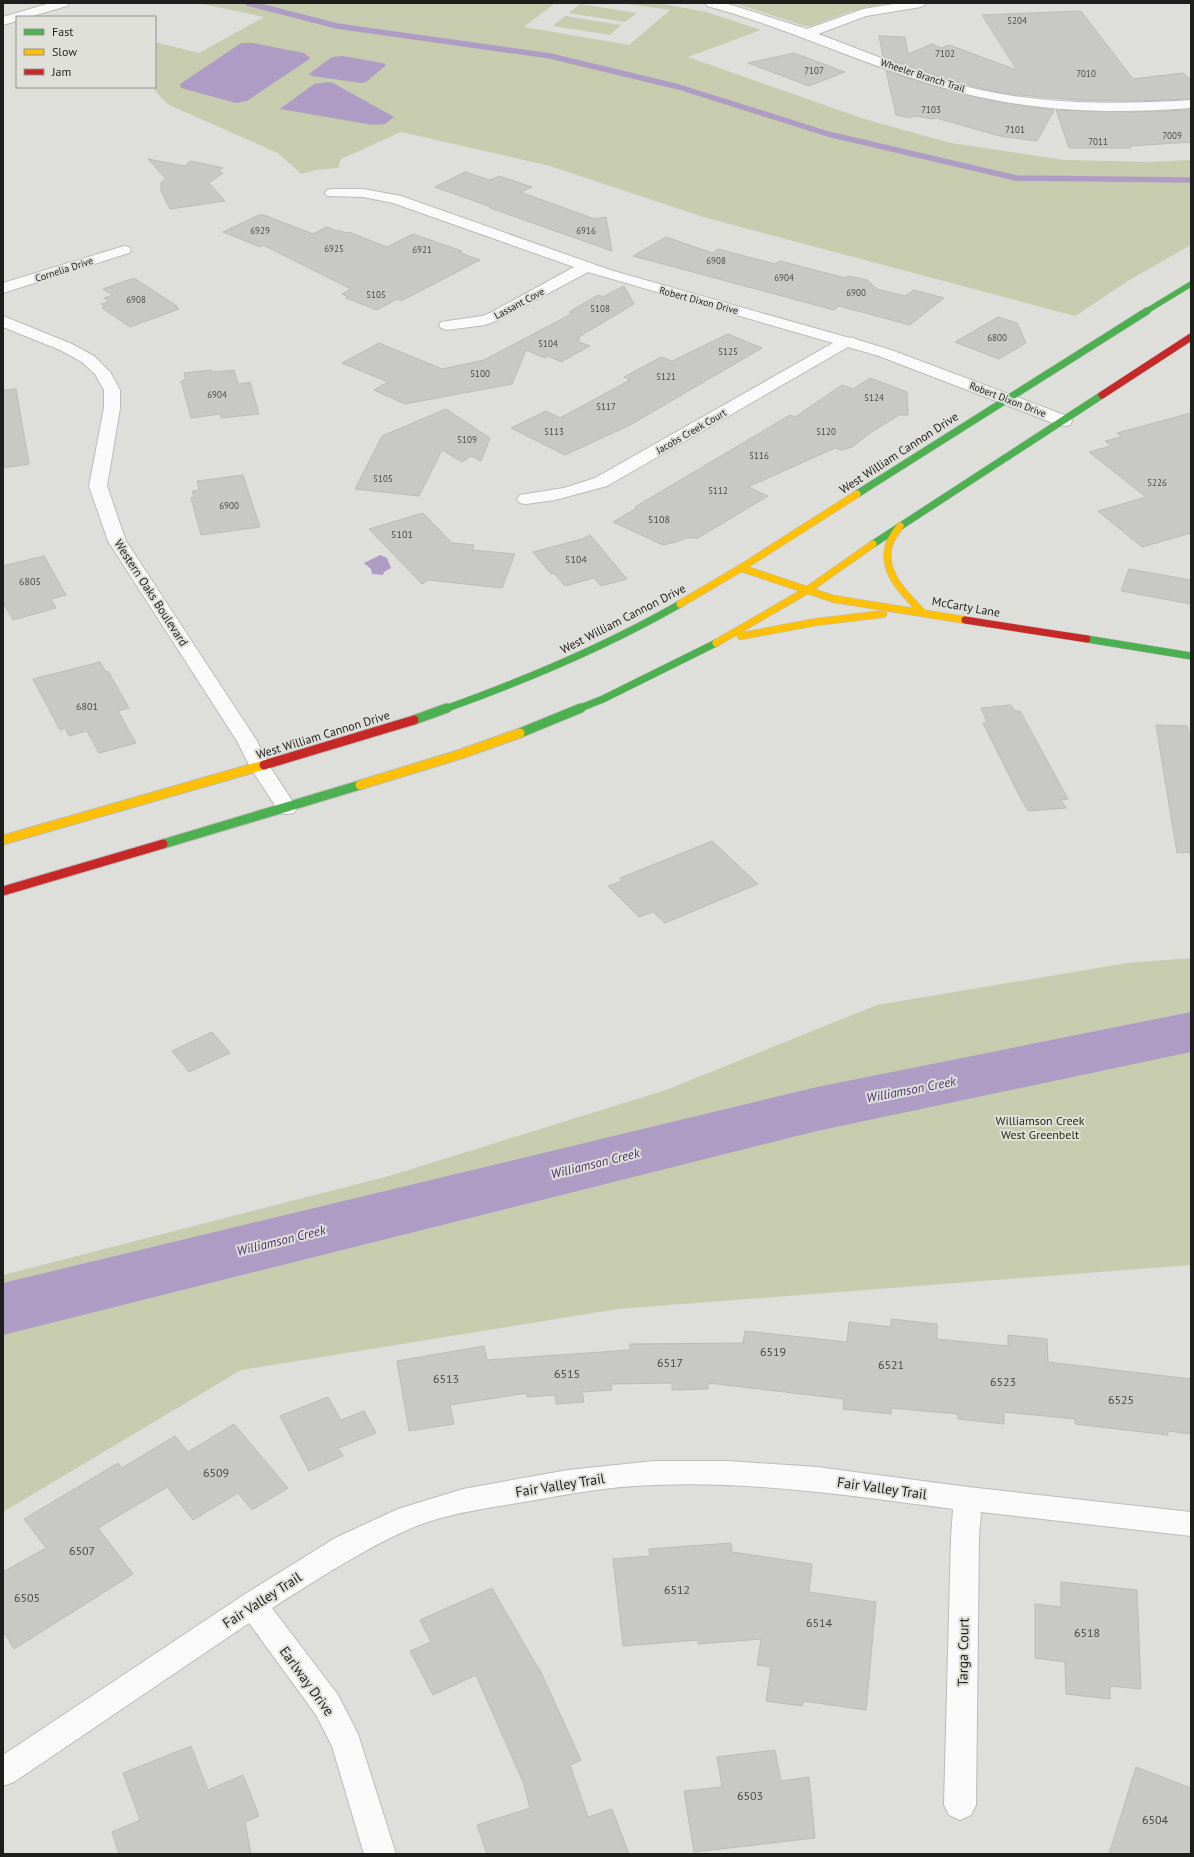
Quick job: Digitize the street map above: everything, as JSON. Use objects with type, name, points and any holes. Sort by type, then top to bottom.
[{"type":"main road","name":"West William Cannon Drive","points":[[3,840],[260,767],[461,705],[534,676],[608,642],[674,608],[741,568],[1007,398],[1191,284]]},
{"type":"main road","points":[[3,891],[287,808],[461,754],[513,736],[603,700],[726,638],[806,591],[901,525],[1064,421],[1191,337]]},
{"type":"main road","points":[[901,525],[889,546],[886,559],[900,589],[922,612]]},
{"type":"main road","name":"McCarty Lane","points":[[741,568],[806,591],[834,599],[1191,656]]},
{"type":"main road","points":[[726,638],[862,616],[922,612]]},
{"type":"street","points":[[21,16],[63,3]]},
{"type":"street","name":"Wheeler Branch Trail","points":[[711,3],[743,12],[929,79],[966,90],[1009,99],[1061,105],[1148,107],[1191,104]]},
{"type":"street","points":[[806,34],[863,14],[921,3]]},
{"type":"street","points":[[3,21],[16,17]]},
{"type":"street","name":"Robert Dixon Drive","points":[[332,193],[363,193],[396,199],[586,267],[885,353],[1007,398],[1064,421]]},
{"type":"street","name":"Cornelia Drive","points":[[3,288],[124,250]]},
{"type":"street","name":"Lassant Cove","points":[[447,325],[478,321],[495,316],[586,267]]},
{"type":"street","name":"Western Oaks Boulevard","points":[[3,321],[66,347],[88,359],[102,372],[112,390],[112,408],[98,486],[116,541],[247,741],[260,767],[287,808]]},
{"type":"street","name":"Jacobs Creek Court","points":[[526,499],[574,492],[601,482],[848,342]]},
{"type":"street","name":"Fair Valley Trail","points":[[3,1772],[252,1605],[345,1547],[408,1517],[463,1501],[568,1482],[654,1473],[728,1473],[817,1479],[968,1500],[1191,1524]]},
{"type":"street","name":"Targa Court","points":[[960,1805],[965,1538],[968,1500]]},
{"type":"street","name":"Earlway Drive","points":[[252,1605],[327,1705],[348,1744],[380,1854]]},
{"type":"green space","points":[[198,3],[555,3],[524,27],[629,45],[670,10],[620,3],[658,3],[706,12],[761,30],[688,57],[864,119],[951,143],[1065,160],[1150,162],[1191,160],[1191,245],[1131,279],[1075,316],[707,218],[550,166],[401,132],[341,159],[338,168],[316,170],[301,174],[278,153],[167,104],[153,88],[156,88],[156,42],[199,53],[264,17]]},
{"type":"green space","points":[[734,3],[888,3],[849,12],[811,26],[805,26]]},
{"type":"green space","points":[[580,4],[637,13],[625,22],[569,13]]},
{"type":"green space","points":[[565,16],[621,25],[610,35],[553,26]]},
{"type":"green space","name":"Williamson Creek West Greenbelt","points":[[1191,958],[1191,1265],[618,1309],[241,1370],[3,1512],[3,1275],[389,1176],[666,1090],[877,1005],[1127,963]]},
{"type":"shaded area","points":[[241,43],[253,43],[304,53],[310,58],[247,101],[236,103],[181,88],[180,84]]},
{"type":"shaded area","points":[[343,56],[386,64],[366,82],[362,83],[312,76],[309,74],[332,57]]},
{"type":"shaded area","points":[[328,82],[333,83],[394,117],[385,124],[373,125],[280,109],[314,84]]},
{"type":"shaded area","points":[[380,555],[387,558],[391,568],[384,572],[383,575],[372,574],[371,569],[364,563]]},
{"type":"building","points":[[1081,11],[1133,79],[1183,73],[1191,80],[1191,99],[1134,101],[1077,100],[992,91],[946,79],[883,57],[879,36],[905,37],[908,54],[932,44],[941,48],[949,45],[1017,70],[982,15]]},
{"type":"building","points":[[794,53],[845,72],[809,86],[748,63]]},
{"type":"building","points":[[886,71],[987,100],[1054,110],[1037,141],[1000,136],[936,118],[933,119],[914,116],[910,118],[896,115]]},
{"type":"building","points":[[1056,110],[1133,112],[1191,110],[1191,142],[1130,146],[1131,148],[1069,148]]},
{"type":"building","points":[[148,159],[184,166],[191,161],[223,168],[217,172],[223,173],[209,183],[225,201],[170,209],[161,191],[161,183],[166,179]]},
{"type":"building","points":[[465,172],[490,180],[499,176],[532,187],[520,192],[595,219],[606,217],[612,251],[435,187]]},
{"type":"building","points":[[259,215],[264,215],[313,234],[326,227],[346,233],[349,232],[387,247],[413,234],[462,251],[458,252],[480,260],[401,301],[397,299],[377,310],[346,298],[348,297],[342,294],[351,289],[263,245],[260,247],[223,232]]},
{"type":"building","points":[[666,237],[713,253],[718,249],[775,264],[780,261],[845,278],[848,276],[859,278],[867,280],[877,289],[905,296],[914,290],[944,298],[910,325],[839,306],[834,310],[633,256]]},
{"type":"building","points":[[134,278],[177,306],[175,307],[179,309],[130,327],[102,308],[105,307],[101,304],[109,302],[104,298],[113,295],[103,289]]},
{"type":"building","points":[[624,286],[634,304],[577,338],[580,339],[577,341],[590,346],[561,362],[548,356],[545,358],[526,350],[512,384],[405,404],[374,390],[388,382],[342,363],[379,343],[442,369],[484,360],[573,313],[569,312],[598,295],[603,297]]},
{"type":"building","points":[[998,317],[1017,323],[1026,343],[999,359],[955,342]]},
{"type":"building","points":[[728,334],[762,348],[630,425],[565,455],[511,428],[546,411],[560,418],[630,380],[624,377],[661,357],[672,361]]},
{"type":"building","points":[[212,370],[213,372],[234,370],[238,384],[250,382],[259,414],[221,418],[220,414],[191,418],[181,381],[186,380],[184,373]]},
{"type":"building","points":[[870,378],[907,392],[908,415],[899,415],[870,433],[852,447],[842,450],[835,448],[748,487],[768,496],[698,538],[685,538],[677,542],[663,545],[613,522],[637,508],[635,507],[790,415],[795,417],[842,385],[853,389]]},
{"type":"building","points":[[16,389],[29,464],[3,468],[3,390]]},
{"type":"building","points":[[446,409],[490,438],[481,461],[471,456],[462,462],[442,450],[419,496],[355,489],[382,436]]},
{"type":"building","points":[[1191,413],[1191,533],[1142,547],[1098,511],[1146,497],[1089,452],[1111,446],[1105,441],[1122,437],[1117,433]]},
{"type":"building","points":[[243,475],[260,527],[201,535],[191,498],[194,497],[192,491],[199,490],[197,481]]},
{"type":"building","points":[[423,513],[452,543],[474,545],[472,550],[515,554],[502,588],[428,580],[422,584],[369,529]]},
{"type":"building","points":[[590,535],[627,579],[601,586],[594,578],[565,586],[554,573],[551,574],[533,552],[582,539]]},
{"type":"building","points":[[44,556],[66,595],[51,599],[56,608],[13,620],[3,602],[3,566]]},
{"type":"building","points":[[1129,569],[1191,580],[1191,604],[1121,591]]},
{"type":"building","points":[[100,662],[106,672],[108,671],[129,708],[118,711],[136,743],[99,753],[87,731],[69,736],[65,728],[60,730],[33,679]]},
{"type":"building","points":[[1011,705],[1015,711],[1020,711],[1068,799],[1061,800],[1066,808],[1028,811],[1018,793],[983,723],[987,722],[981,708]]},
{"type":"building","points":[[1156,725],[1187,726],[1188,732],[1191,732],[1191,852],[1177,853]]},
{"type":"building","points":[[712,841],[758,884],[665,923],[653,912],[639,917],[608,886],[622,881],[620,878]]},
{"type":"building","points":[[212,1032],[230,1053],[189,1072],[172,1051]]},
{"type":"building","points":[[891,1319],[937,1324],[937,1339],[1008,1346],[1008,1335],[1047,1339],[1048,1362],[1191,1379],[1191,1434],[1168,1431],[1168,1435],[1075,1424],[1075,1419],[1004,1412],[1004,1424],[958,1419],[958,1414],[891,1408],[891,1414],[843,1409],[844,1399],[708,1383],[708,1389],[672,1390],[672,1383],[611,1384],[612,1390],[582,1392],[584,1402],[556,1404],[555,1395],[527,1397],[527,1393],[450,1405],[454,1424],[409,1431],[397,1361],[484,1346],[487,1360],[630,1350],[630,1344],[743,1343],[745,1331],[847,1342],[849,1322],[891,1327]]},
{"type":"building","points":[[328,1397],[341,1420],[364,1411],[376,1433],[338,1448],[343,1456],[309,1471],[280,1416]]},
{"type":"building","points":[[234,1424],[288,1488],[252,1510],[238,1493],[193,1520],[167,1487],[98,1528],[133,1574],[14,1649],[3,1631],[3,1572],[46,1548],[24,1519],[118,1463],[122,1468],[175,1436],[188,1452]]},
{"type":"building","points":[[731,1543],[732,1552],[812,1564],[809,1592],[876,1602],[866,1710],[803,1701],[802,1706],[766,1701],[771,1667],[757,1665],[761,1639],[698,1644],[698,1640],[623,1646],[613,1559],[650,1556],[649,1549]]},
{"type":"building","points":[[1061,1582],[1137,1590],[1141,1689],[1110,1686],[1110,1699],[1066,1694],[1065,1662],[1035,1658],[1035,1604],[1061,1607]]},
{"type":"building","points":[[492,1588],[539,1668],[581,1760],[570,1765],[588,1817],[612,1809],[629,1854],[487,1854],[477,1825],[530,1808],[523,1782],[476,1675],[433,1695],[410,1651],[431,1642],[420,1620]]},
{"type":"building","points":[[191,1746],[208,1790],[243,1775],[259,1816],[245,1822],[251,1854],[119,1854],[112,1832],[140,1820],[123,1773]]},
{"type":"building","points":[[775,1750],[781,1781],[809,1777],[815,1838],[694,1852],[684,1791],[722,1787],[717,1757]]},
{"type":"building","points":[[1136,1767],[1191,1788],[1191,1854],[1109,1854]]},
{"type":"waterway","points":[[248,3],[337,26],[550,56],[679,87],[828,134],[1016,178],[1191,180]]},
{"type":"waterway","name":"Williamson Creek","points":[[3,1309],[817,1109],[1191,1032]]},
{"type":"traffic: fast","points":[[857,494],[1007,398],[1191,284]]},
{"type":"traffic: fast","points":[[873,544],[1102,395]]},
{"type":"traffic: fast","points":[[414,720],[550,669],[616,639],[680,604]]},
{"type":"traffic: fast","points":[[1087,639],[1191,656]]},
{"type":"traffic: fast","points":[[520,733],[603,699],[716,643]]},
{"type":"traffic: fast","points":[[163,844],[360,785]]},
{"type":"traffic: slow","points":[[680,604],[741,568],[857,494]]},
{"type":"traffic: slow","points":[[900,526],[889,545],[887,555],[888,564],[896,582],[922,612]]},
{"type":"traffic: slow","points":[[716,643],[806,591],[873,544]]},
{"type":"traffic: slow","points":[[741,568],[834,599],[965,620]]},
{"type":"traffic: slow","points":[[741,636],[816,622],[883,614]]},
{"type":"traffic: slow","points":[[360,785],[461,754],[520,733]]},
{"type":"traffic: slow","points":[[3,840],[264,765]]},
{"type":"traffic: jam","points":[[1102,395],[1191,337]]},
{"type":"traffic: jam","points":[[965,620],[1087,639]]},
{"type":"traffic: jam","points":[[264,765],[414,720]]},
{"type":"traffic: jam","points":[[3,891],[163,844]]}]
